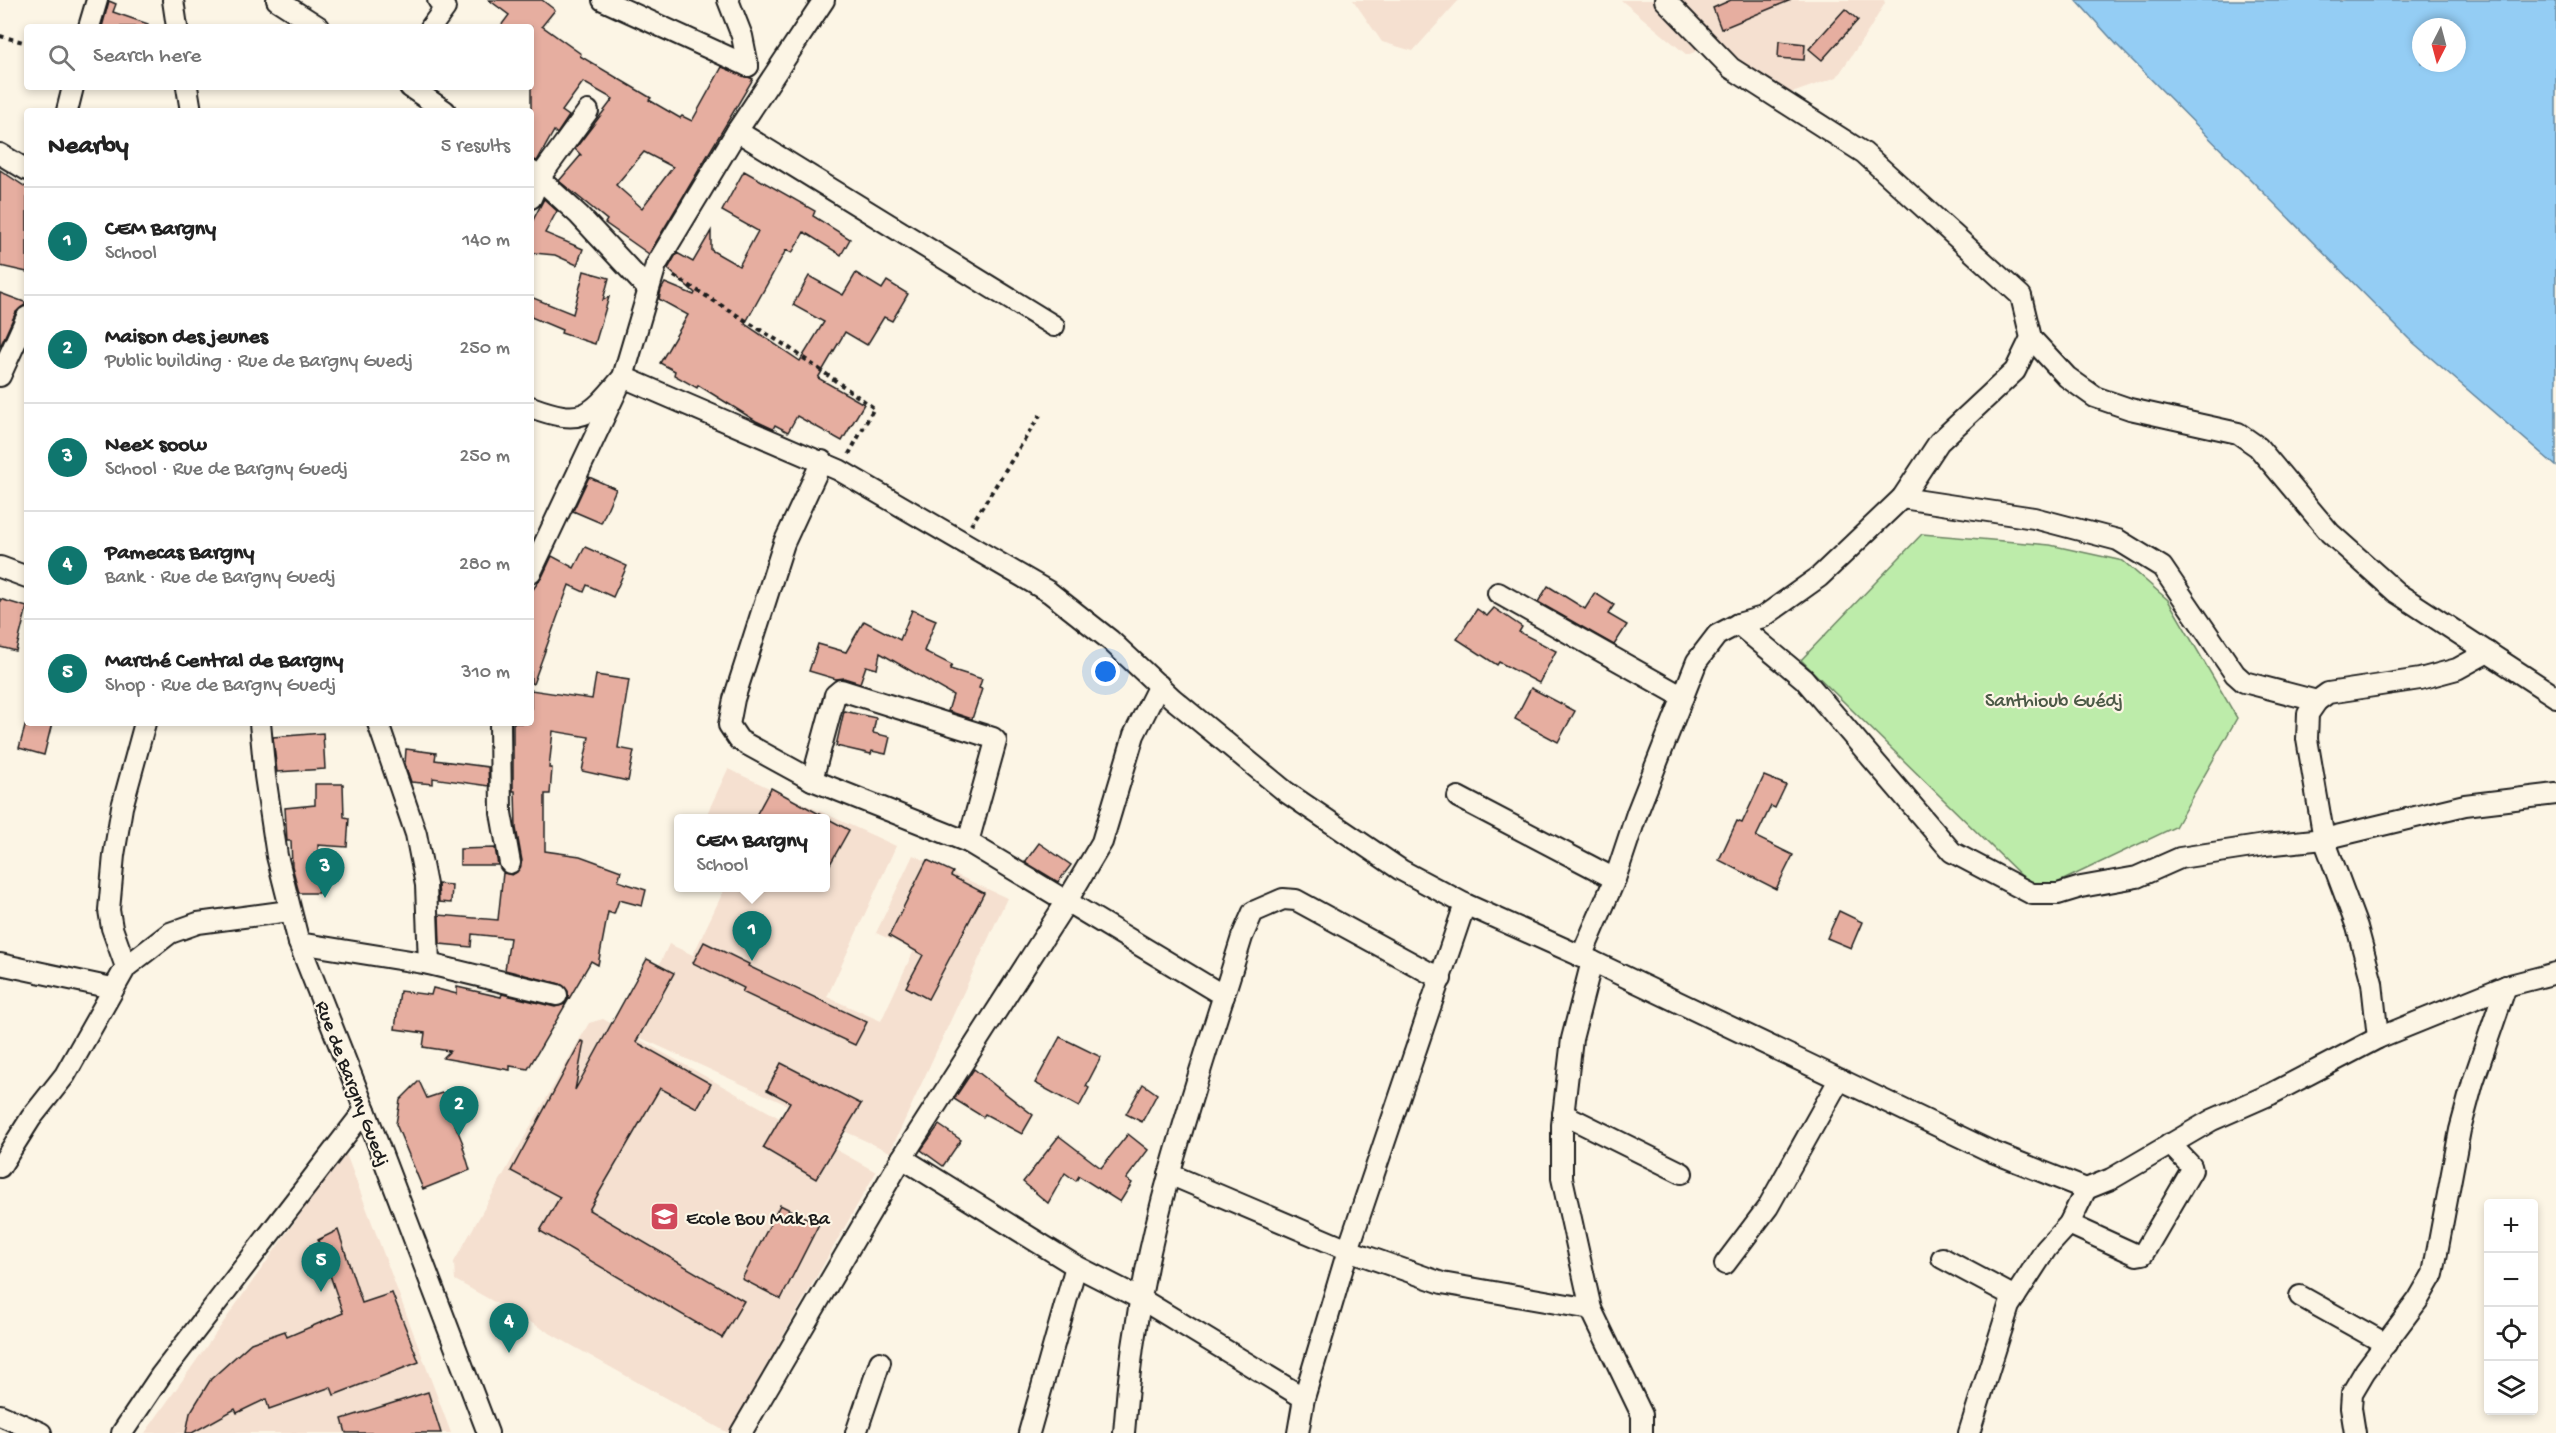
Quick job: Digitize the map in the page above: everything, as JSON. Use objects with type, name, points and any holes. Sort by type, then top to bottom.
[{"type":"street","points":[[90,24],[97,0]]},
{"type":"street","points":[[173,0],[177,24]]},
{"type":"street","points":[[277,0],[314,24]]},
{"type":"street","points":[[433,24],[445,9],[438,0]]},
{"type":"street","points":[[603,0],[748,66],[742,36],[728,0]]},
{"type":"street","points":[[534,566],[623,377],[656,265],[737,131],[824,0]]},
{"type":"street","points":[[1665,0],[1731,68],[1864,153],[2021,296],[2031,338],[2067,377],[2095,397],[2130,409],[2238,434],[2258,447],[2330,533],[2397,593],[2556,697]]},
{"type":"street","points":[[68,108],[72,90]]},
{"type":"street","points":[[188,90],[190,108]]},
{"type":"street","points":[[414,90],[441,108]]},
{"type":"street","points":[[588,111],[535,174],[579,215],[648,289]]},
{"type":"street","points":[[737,131],[1054,326]]},
{"type":"street","points":[[0,154],[24,168]]},
{"type":"street","points":[[0,376],[19,351],[24,329]]},
{"type":"street","points":[[1642,1433],[1642,1415],[1592,1309],[1562,1178],[1563,1114],[1572,1039],[1587,959],[1637,813],[1697,661],[1717,635],[1738,624],[1763,617],[1819,577],[1902,498],[1939,442],[2015,371],[2031,338]]},
{"type":"street","points":[[623,377],[831,466],[1049,592],[1110,640],[1159,685],[1286,792],[1401,870],[1465,904],[1587,959],[1990,1151],[2086,1189]]},
{"type":"street","points":[[534,407],[568,418],[583,416],[599,405],[623,377]]},
{"type":"street","points":[[831,466],[784,543],[734,699],[729,724],[739,740],[812,780],[968,842],[1224,996]]},
{"type":"street","points":[[1902,498],[2034,518],[2118,540],[2162,567],[2235,674],[2244,682],[2317,701]]},
{"type":"street","points":[[0,567],[24,576]]},
{"type":"street","points":[[1498,593],[1683,698]]},
{"type":"street","points":[[1738,624],[1804,679],[1952,852],[2032,894],[2058,894],[2081,887],[2137,877],[2181,858],[2265,845],[2324,839],[2465,805],[2556,794]]},
{"type":"street","points":[[2378,1038],[2372,983],[2357,927],[2324,839],[2307,739],[2308,714],[2317,701],[2328,693],[2420,679],[2457,669],[2488,652]]},
{"type":"street","points":[[741,1433],[902,1158],[1067,901],[1102,842],[1134,735],[1159,685]]},
{"type":"street","points":[[812,780],[835,695],[841,690],[993,738],[996,741],[968,842]]},
{"type":"street","points":[[126,967],[112,928],[110,910],[112,877],[122,807],[144,726]]},
{"type":"street","name":"Rue de Bargny Guedj","points":[[260,726],[277,856],[299,943],[488,1433]]},
{"type":"street","points":[[379,726],[416,834],[426,885],[429,964]]},
{"type":"street","points":[[500,726],[501,813],[510,863]]},
{"type":"street","points":[[1458,797],[1615,879]]},
{"type":"street","points":[[1124,1433],[1128,1381],[1141,1299],[1169,1174],[1242,937],[1253,912],[1282,899],[1296,900],[1441,979]]},
{"type":"street","points":[[1298,1433],[1304,1398],[1348,1250],[1465,904]]},
{"type":"street","points":[[0,1167],[31,1118],[65,1075],[112,988],[126,967],[170,933],[198,923],[290,910]]},
{"type":"street","points":[[299,943],[429,964],[557,995]]},
{"type":"street","points":[[0,964],[112,988]]},
{"type":"street","points":[[1969,1433],[2010,1306],[2046,1249],[2069,1224],[2086,1189],[2111,1179],[2212,1120],[2271,1094],[2378,1038],[2506,986],[2556,973]]},
{"type":"street","points":[[2355,1433],[2351,1408],[2352,1393],[2365,1371],[2418,1300],[2433,1274],[2460,1130],[2473,1082],[2506,986]]},
{"type":"street","points":[[1725,1264],[1768,1207],[1839,1080]]},
{"type":"street","points":[[122,1433],[160,1376],[365,1110]]},
{"type":"street","points":[[1563,1114],[1682,1173]]},
{"type":"street","points":[[2069,1224],[2137,1255],[2143,1254],[2192,1170],[2191,1166],[2170,1144]]},
{"type":"street","points":[[902,1158],[1076,1266],[1141,1299],[1304,1398]]},
{"type":"street","points":[[1169,1174],[1348,1250],[1442,1283],[1592,1309]]},
{"type":"street","points":[[1942,1258],[2015,1297]]},
{"type":"street","points":[[1029,1433],[1076,1266]]},
{"type":"street","points":[[2300,1296],[2386,1344]]},
{"type":"street","points":[[856,1433],[880,1362]]},
{"type":"street","points":[[0,1415],[41,1433]]},
{"type":"path","points":[[0,36],[24,42]]},
{"type":"path","points":[[656,265],[788,347],[874,408],[831,466]]},
{"type":"path","points":[[962,541],[1040,415]]},
{"type":"shaded area","points":[[1353,0],[1459,0],[1413,51],[1382,42]]},
{"type":"shaded area","points":[[1621,0],[1884,0],[1885,3],[1837,77],[1792,93],[1752,69],[1717,43],[1687,55]]},
{"type":"shaded area","points":[[728,769],[826,814],[707,814]]},
{"type":"shaded area","points":[[830,816],[896,846],[827,997],[881,1021],[914,950],[876,933],[913,855],[1007,898],[890,1152],[628,1032],[669,944],[693,955],[723,892],[830,892]]},
{"type":"shaded area","name":"Ecole Bou Mak Ba","points":[[603,1019],[876,1172],[728,1433],[455,1280],[454,1262],[589,1023]]},
{"type":"shaded area","points":[[345,1151],[451,1433],[145,1433]]},
{"type":"green space","name":"Santhioub Guédj","points":[[1922,534],[2050,545],[2123,561],[2168,600],[2237,718],[2175,827],[2038,892],[1801,660]]},
{"type":"water","points":[[2076,0],[2556,0],[2556,466],[2409,339],[2117,45]]},
{"type":"building","points":[[489,0],[542,0],[555,10],[542,26],[581,54],[580,56],[651,98],[649,100],[680,118],[682,116],[692,121],[722,67],[753,79],[649,254],[605,223],[607,220],[559,181],[581,155],[575,149],[613,99],[583,82],[562,111],[569,116],[557,134],[554,131],[537,161],[534,160],[534,108],[531,108],[531,90],[534,90],[534,24],[502,24],[509,15]],"holes":[[[644,152],[673,167],[642,208],[616,185]]]},
{"type":"building","points":[[1731,0],[1791,0],[1721,29],[1713,8]]},
{"type":"building","points":[[109,1],[116,4],[113,12],[148,24],[103,24]]},
{"type":"building","points":[[1845,9],[1858,20],[1822,60],[1809,49]]},
{"type":"building","points":[[1779,41],[1805,44],[1804,60],[1778,58]]},
{"type":"building","points":[[0,170],[24,186],[24,271],[0,266]]},
{"type":"building","points":[[744,171],[815,211],[813,216],[850,239],[841,255],[804,232],[792,253],[786,250],[745,324],[800,361],[824,322],[793,305],[809,276],[843,295],[856,273],[882,289],[887,281],[908,294],[892,321],[884,317],[867,345],[845,332],[818,378],[864,404],[842,441],[797,416],[788,432],[775,425],[773,429],[698,385],[697,388],[674,375],[675,371],[660,363],[688,315],[659,299],[661,290],[665,283],[694,295],[695,293],[668,269],[677,253],[693,262],[711,231],[711,250],[739,266],[758,231],[722,211]]},
{"type":"building","points":[[544,199],[557,211],[545,233],[583,249],[577,265],[555,255],[534,253],[534,218]]},
{"type":"building","points":[[584,271],[609,278],[603,300],[609,297],[595,344],[561,333],[562,330],[534,318],[534,298],[573,314]]},
{"type":"building","points":[[0,293],[24,302],[24,305],[16,312],[0,347]]},
{"type":"building","points":[[589,477],[616,489],[601,523],[573,511]]},
{"type":"building","points":[[585,547],[627,566],[613,597],[587,585],[584,592],[569,585],[534,681],[534,588],[552,556],[574,568]]},
{"type":"building","points":[[1548,586],[1585,609],[1595,593],[1614,605],[1608,614],[1627,625],[1614,645],[1538,602]]},
{"type":"building","points":[[0,599],[24,606],[24,619],[16,651],[0,647]]},
{"type":"building","points":[[1494,608],[1522,627],[1519,632],[1556,651],[1539,683],[1499,662],[1497,665],[1457,639],[1477,609],[1487,616]]},
{"type":"building","points":[[912,610],[936,620],[924,651],[952,665],[950,669],[982,679],[979,688],[982,689],[972,719],[948,711],[953,695],[880,653],[877,669],[866,666],[860,683],[809,671],[818,644],[846,652],[864,621],[900,640]]},
{"type":"building","points":[[596,675],[629,680],[618,748],[634,751],[628,781],[582,771],[589,737],[553,731],[549,768],[552,768],[550,794],[545,794],[545,851],[580,856],[621,871],[618,881],[646,890],[642,906],[619,900],[614,914],[608,912],[598,965],[591,961],[528,1069],[510,1066],[510,1070],[443,1058],[450,1051],[423,1047],[425,1033],[395,1029],[400,991],[431,995],[433,988],[457,994],[457,987],[501,997],[502,994],[555,1007],[565,1004],[568,998],[568,991],[560,984],[505,970],[510,938],[472,934],[471,947],[440,944],[439,915],[498,920],[503,873],[512,875],[517,872],[522,861],[516,828],[515,791],[513,791],[513,726],[534,726],[534,690],[592,699]]},
{"type":"building","points":[[1531,688],[1575,711],[1558,742],[1515,719]]},
{"type":"building","points":[[844,711],[876,718],[873,733],[890,737],[886,754],[872,751],[871,754],[836,746]]},
{"type":"building","points":[[25,726],[51,726],[44,755],[19,748]]},
{"type":"building","points":[[323,733],[325,769],[277,772],[273,737]]},
{"type":"building","points":[[406,749],[436,753],[435,760],[488,767],[489,786],[433,778],[433,784],[411,782],[405,764]]},
{"type":"building","points":[[1764,776],[1786,785],[1775,808],[1771,806],[1756,837],[1793,855],[1776,889],[1719,860],[1737,821],[1742,823]]},
{"type":"building","points":[[315,784],[343,784],[344,817],[349,818],[347,847],[318,845],[318,893],[299,893],[292,866],[291,841],[287,841],[285,808],[315,805]]},
{"type":"building","points":[[771,788],[819,814],[757,814]]},
{"type":"building","points":[[830,820],[849,830],[830,864]]},
{"type":"building","points":[[1039,843],[1071,865],[1058,882],[1025,862]]},
{"type":"building","points":[[495,848],[498,865],[460,865],[460,849]]},
{"type":"building","points":[[927,860],[953,872],[951,876],[984,893],[928,999],[906,987],[923,955],[889,936]]},
{"type":"building","points":[[438,884],[452,885],[451,903],[439,902]]},
{"type":"building","points":[[1839,911],[1862,922],[1851,948],[1827,938]]},
{"type":"building","points":[[704,942],[749,964],[748,966],[867,1022],[855,1045],[742,992],[744,988],[693,963]]},
{"type":"building","points":[[647,959],[674,973],[636,1042],[711,1084],[697,1108],[660,1088],[589,1210],[744,1301],[722,1338],[540,1231],[560,1197],[511,1171],[581,1041],[584,1042],[575,1090]]},
{"type":"building","points":[[1060,1037],[1101,1057],[1086,1086],[1089,1088],[1079,1107],[1035,1083]]},
{"type":"building","points":[[781,1063],[861,1104],[816,1179],[763,1148],[790,1102],[767,1090]]},
{"type":"building","points":[[974,1069],[1033,1115],[1022,1134],[985,1114],[983,1117],[954,1099]]},
{"type":"building","points":[[419,1081],[427,1098],[442,1093],[464,1146],[470,1170],[423,1189],[396,1124],[400,1100]]},
{"type":"building","points":[[1143,1084],[1157,1094],[1142,1122],[1126,1114]]},
{"type":"building","points":[[939,1125],[961,1140],[943,1166],[921,1150]]},
{"type":"building","points":[[1128,1134],[1148,1150],[1126,1179],[1132,1183],[1120,1202],[1079,1176],[1076,1181],[1065,1173],[1048,1203],[1023,1182],[1059,1136],[1101,1168]]},
{"type":"building","points":[[780,1205],[819,1224],[781,1299],[742,1279]]},
{"type":"building","points":[[338,1230],[362,1303],[392,1293],[419,1362],[334,1395],[331,1387],[269,1409],[266,1399],[237,1413],[235,1409],[192,1433],[186,1433],[190,1413],[211,1379],[251,1343],[285,1331],[287,1337],[343,1313],[318,1240]]},
{"type":"building","points":[[428,1392],[441,1433],[346,1433],[342,1419]]},
{"type":"place","name":"Neex soow","points":[[325,898]]},
{"type":"place","name":"CEM Bargny","points":[[752,961]]},
{"type":"place","name":"Maison des jeunes","points":[[459,1136]]},
{"type":"place","name":"Ecole Bou Mak Ba","points":[[665,1217]]},
{"type":"place","name":"Marché Central de Bargny","points":[[321,1292]]},
{"type":"place","name":"Pamecas Bargny","points":[[509,1353]]}]
